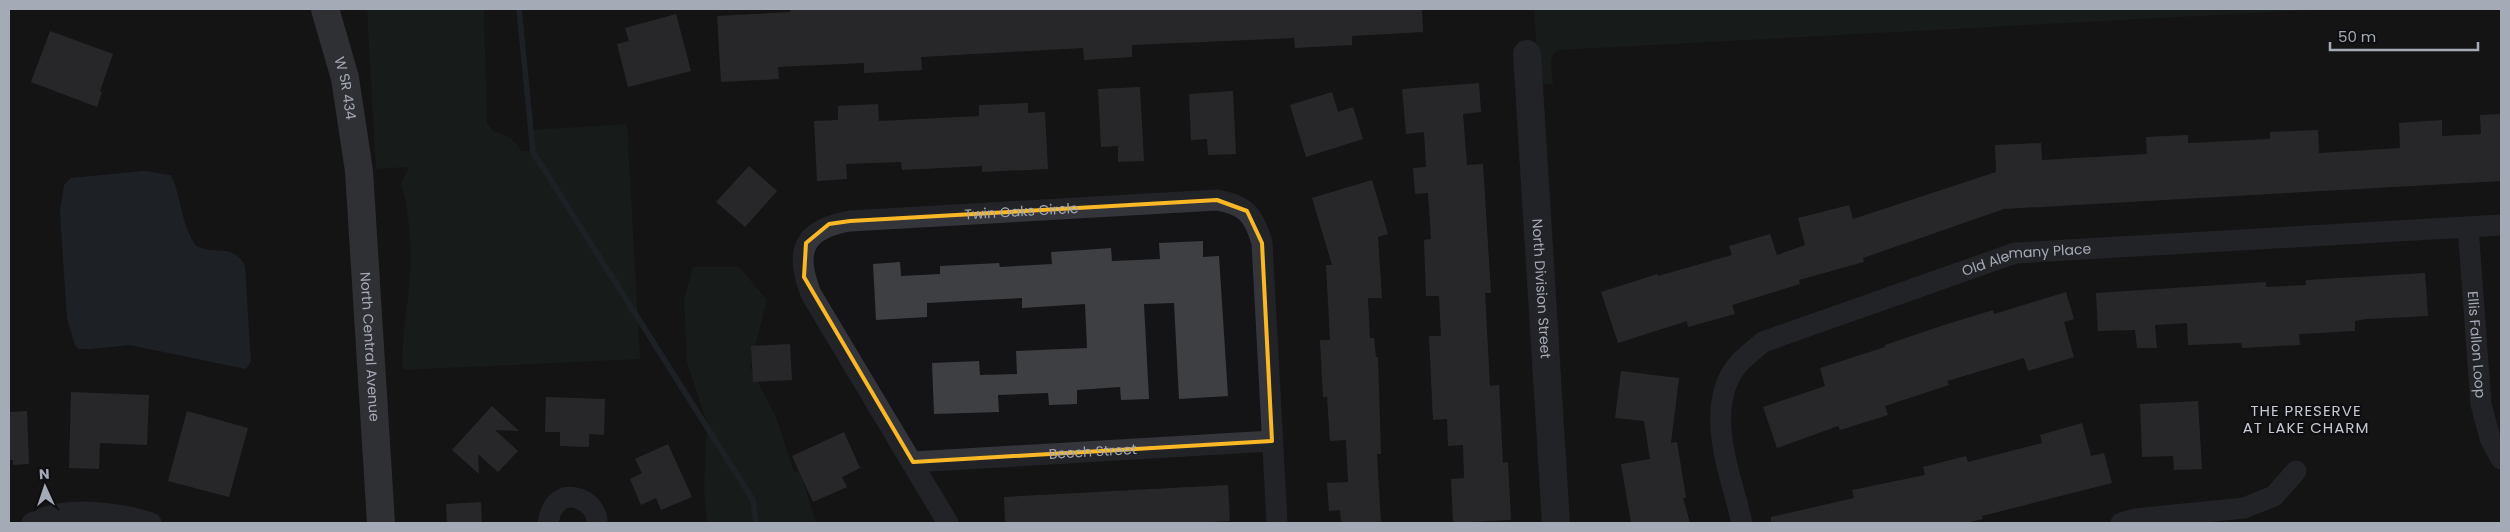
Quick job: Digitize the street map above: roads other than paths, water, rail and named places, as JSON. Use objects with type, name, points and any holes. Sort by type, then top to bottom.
[{"type":"main road","name":"W SR 434","points":[[325,9],[346,78],[359,171]]},
{"type":"main road","name":"North Central Avenue","points":[[359,171],[381,523]]},
{"type":"street","name":"North Division Street","points":[[1527,54],[1556,523]]},
{"type":"street","name":"Twin Oaks Circle","points":[[948,523],[811,294],[804,277],[802,260],[806,243],[829,224],[850,221],[1207,201],[1232,203],[1247,211],[1257,226],[1262,242],[1277,523]]},
{"type":"street","name":"Old Alemany Place","points":[[1742,523],[1720,428],[1722,394],[1739,363],[1763,342],[2015,253],[2501,225]]},
{"type":"street","name":"Ellis Fallon Loop","points":[[2468,227],[2481,404],[2490,438],[2501,459]]},
{"type":"street","name":"Beech Street","points":[[912,462],[1272,441]]},
{"type":"street","points":[[2131,522],[2244,508],[2274,496],[2296,471]]},
{"type":"street","points":[[548,523],[553,507],[564,498],[579,498],[590,504],[598,518],[597,523]]},
{"type":"street","points":[[32,523],[44,516],[80,513],[113,514],[151,523]]},
{"type":"waterway","points":[[519,9],[533,152],[753,500],[756,523]]},
{"type":"district","name":"THE PRESERVE AT LAKE CHARM","points":[[2306,418]]}]
